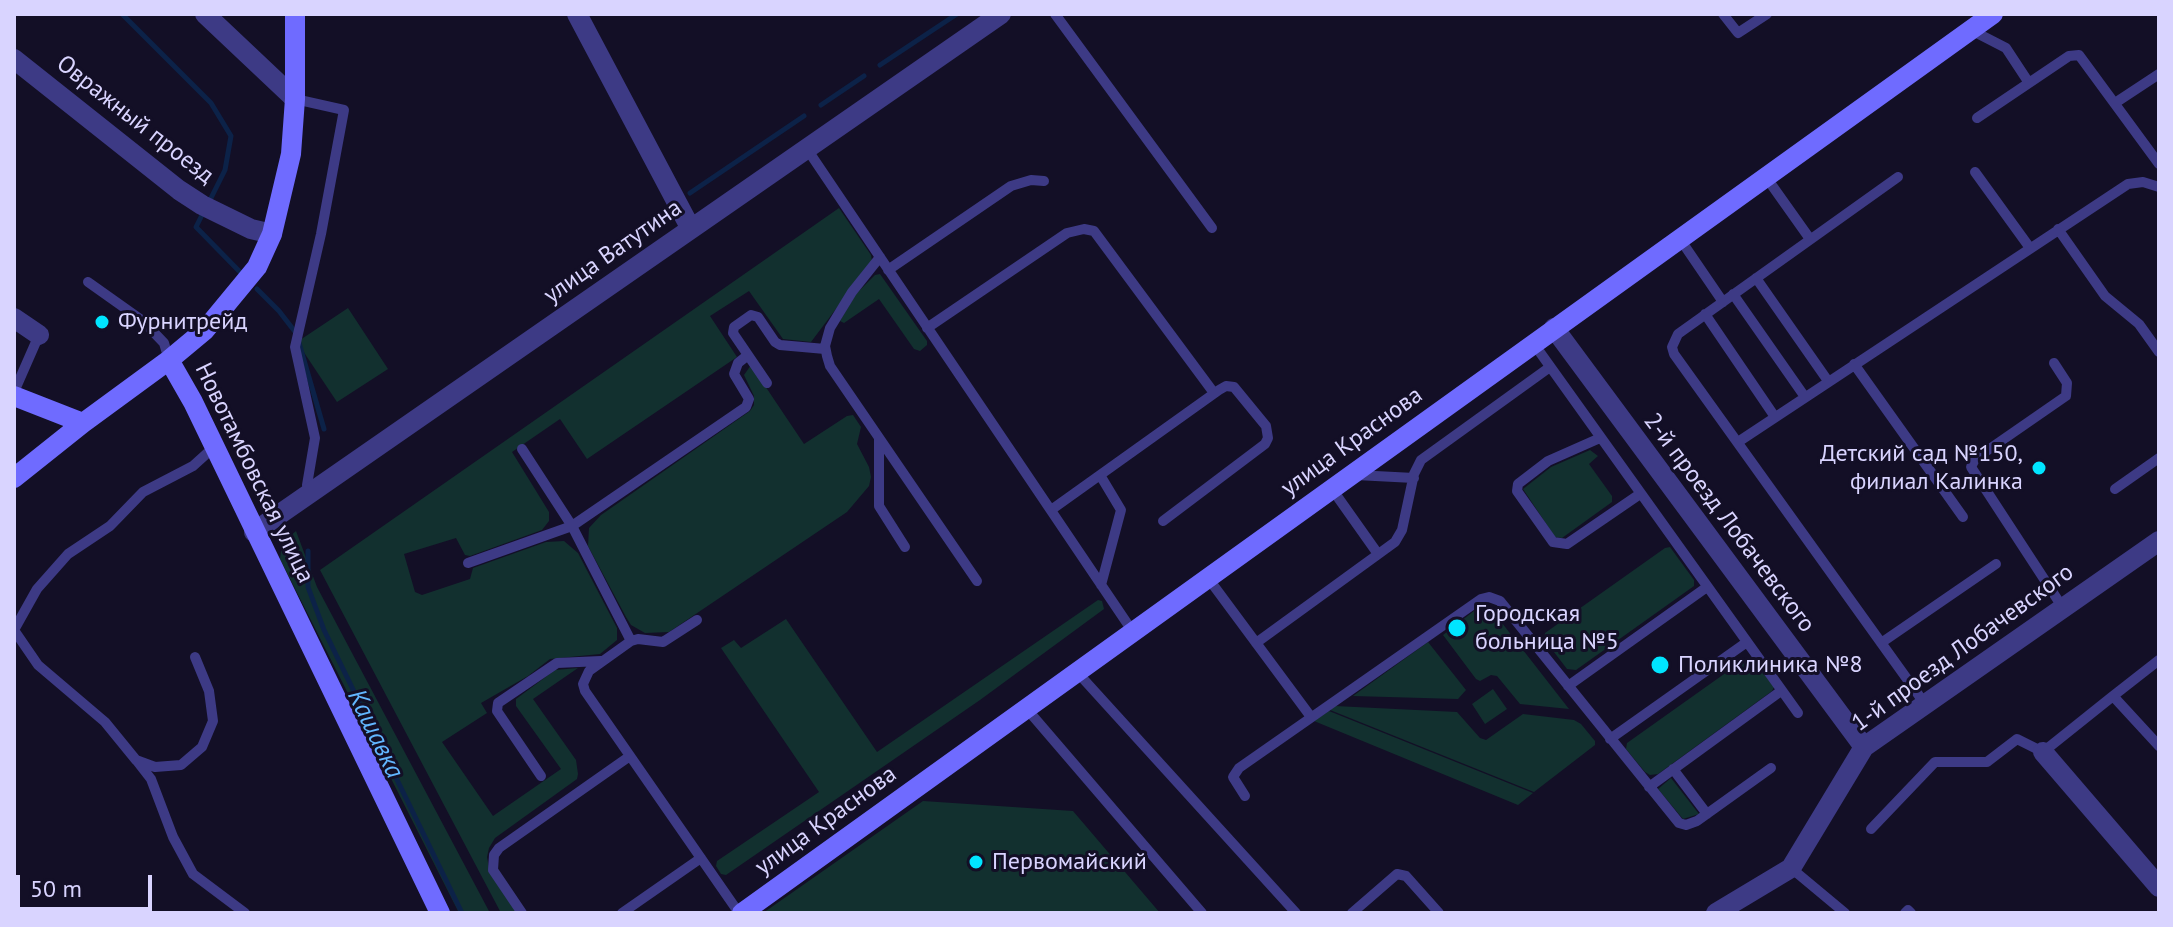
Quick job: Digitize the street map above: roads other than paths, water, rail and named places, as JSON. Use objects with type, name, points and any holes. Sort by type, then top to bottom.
[{"type":"street","points":[[205,14],[295,99]]},
{"type":"street","name":"Новотамбовская улица","points":[[295,14],[295,99],[291,154],[272,234],[257,267],[205,330],[169,360],[440,913]]},
{"type":"street","points":[[577,14],[691,229]]},
{"type":"street","name":"улица Ватутина","points":[[254,532],[1001,14]]},
{"type":"street","name":"улица Краснова","points":[[740,913],[1680,239],[1978,21]]},
{"type":"street","name":"Овражный проезд","points":[[14,59],[179,190],[251,229],[272,234]]},
{"type":"street","points":[[14,318],[39,335]]},
{"type":"street","name":"2-й проезд Лобачевского","points":[[1554,328],[1864,747]]},
{"type":"street","points":[[14,478],[169,360]]},
{"type":"street","points":[[14,394],[83,423]]},
{"type":"street","name":"1-й проезд Лобачевского","points":[[1716,913],[1791,868],[1864,747],[2159,541]]},
{"type":"street","points":[[2043,752],[2159,887]]},
{"type":"lane","points":[[1055,14],[1212,228]]},
{"type":"lane","points":[[1723,14],[1738,33],[1767,14]]},
{"type":"lane","points":[[1978,21],[2006,48],[2029,83]]},
{"type":"lane","points":[[1977,118],[2069,56],[2079,55],[2159,164]]},
{"type":"lane","points":[[2115,103],[2159,74]]},
{"type":"lane","points":[[295,99],[344,110],[321,234],[295,347],[315,438],[308,495]]},
{"type":"lane","points":[[807,149],[1133,632]]},
{"type":"lane","points":[[1975,172],[2030,248]]},
{"type":"lane","points":[[1766,177],[1810,239]]},
{"type":"lane","points":[[1898,177],[1678,334],[1672,347],[1674,354],[1925,704]]},
{"type":"lane","points":[[888,270],[1011,186],[1031,180],[1044,181]]},
{"type":"lane","points":[[1738,442],[2128,184],[2143,182],[2159,187]]},
{"type":"lane","points":[[927,328],[1067,233],[1075,229],[1094,231],[1214,393]]},
{"type":"lane","points":[[2058,229],[2105,296],[2139,324],[2159,352]]},
{"type":"lane","points":[[1680,239],[1723,302]]},
{"type":"lane","points":[[880,257],[830,328],[825,349],[830,366],[977,581]]},
{"type":"lane","points":[[1756,278],[1828,381]]},
{"type":"lane","points":[[88,282],[143,321],[164,343],[169,360]]},
{"type":"lane","points":[[1733,294],[1805,397]]},
{"type":"lane","points":[[1705,314],[1775,417]]},
{"type":"lane","points":[[767,383],[732,330],[755,315],[780,345],[825,349]]},
{"type":"lane","points":[[14,394],[39,335]]},
{"type":"lane","points":[[1533,343],[1798,713]]},
{"type":"lane","points":[[468,563],[572,526],[746,407],[749,399],[734,374],[738,363],[748,355]]},
{"type":"lane","points":[[2054,363],[2067,383],[2066,396],[1975,459],[1971,467],[2063,608]]},
{"type":"lane","points":[[1854,364],[1963,517]]},
{"type":"lane","points":[[1256,643],[1400,536],[1421,460],[1550,367]]},
{"type":"lane","points":[[1051,510],[1214,393],[1226,386],[1239,390],[1266,426],[1268,438],[1265,444],[1163,521]]},
{"type":"lane","points":[[879,438],[879,506],[905,547]]},
{"type":"lane","points":[[1600,438],[1548,461],[1518,484],[1517,491],[1553,542],[1567,544],[1640,494]]},
{"type":"lane","points":[[214,447],[193,466],[143,492],[110,526],[68,554],[37,589],[14,630],[38,665],[105,722],[151,779],[173,837],[193,874],[245,913]]},
{"type":"lane","points":[[522,449],[572,526],[631,641]]},
{"type":"lane","points":[[2115,489],[2159,458]]},
{"type":"lane","points":[[1100,475],[1121,510],[1101,585]]},
{"type":"lane","points":[[1351,475],[1414,478]]},
{"type":"lane","points":[[1332,489],[1378,554]]},
{"type":"lane","points":[[1881,643],[1996,564]]},
{"type":"lane","points":[[1208,578],[1311,717]]},
{"type":"lane","points":[[1568,686],[1707,587]]},
{"type":"lane","points":[[1245,796],[1234,782],[1234,772],[1481,599],[1489,597],[1500,601],[1679,823],[1694,823],[1771,768]]},
{"type":"lane","points":[[697,620],[663,642],[645,639],[631,641],[584,677],[585,691],[740,913]]},
{"type":"lane","points":[[1610,739],[1747,642]]},
{"type":"lane","points":[[136,760],[155,767],[181,765],[202,747],[213,721],[209,691],[195,657]]},
{"type":"lane","points":[[1871,829],[1935,762],[1987,762],[2017,739],[2043,752],[2159,660]]},
{"type":"lane","points":[[541,776],[497,711],[498,703],[557,663],[601,661]]},
{"type":"lane","points":[[1077,672],[1296,913]]},
{"type":"lane","points":[[1649,787],[1781,691]]},
{"type":"lane","points":[[2113,696],[2159,746]]},
{"type":"lane","points":[[1026,708],[1202,913]]},
{"type":"lane","points":[[522,913],[493,870],[494,855],[499,848],[630,756]]},
{"type":"lane","points":[[1673,769],[1707,814]]},
{"type":"lane","points":[[622,913],[701,858]]},
{"type":"lane","points":[[1791,868],[1845,913]]},
{"type":"lane","points":[[1352,913],[1397,874],[1406,876],[1439,913]]},
{"type":"waterway","points":[[122,14],[211,103],[231,136],[225,170],[209,202]]},
{"type":"waterway","points":[[880,65],[957,14]]},
{"type":"waterway","points":[[821,105],[864,76]]},
{"type":"waterway","points":[[690,193],[804,116]]},
{"type":"waterway","points":[[204,211],[196,227],[240,272]]},
{"type":"waterway","points":[[257,289],[296,333]]},
{"type":"waterway","points":[[299,343],[324,429]]},
{"type":"waterway","name":"Кашавка","points":[[308,551],[308,587],[324,630],[462,913]]},
{"type":"place","name":"Фурнитрейд","points":[[102,322]]},
{"type":"place","name":"Детский сад №150, филиал Калинка","points":[[2039,468]]},
{"type":"place","name":"Городская больница №5","points":[[1457,628]]},
{"type":"place","name":"Поликлиника №8","points":[[1660,665]]},
{"type":"place","name":"Первомайский","points":[[976,862]]}]
